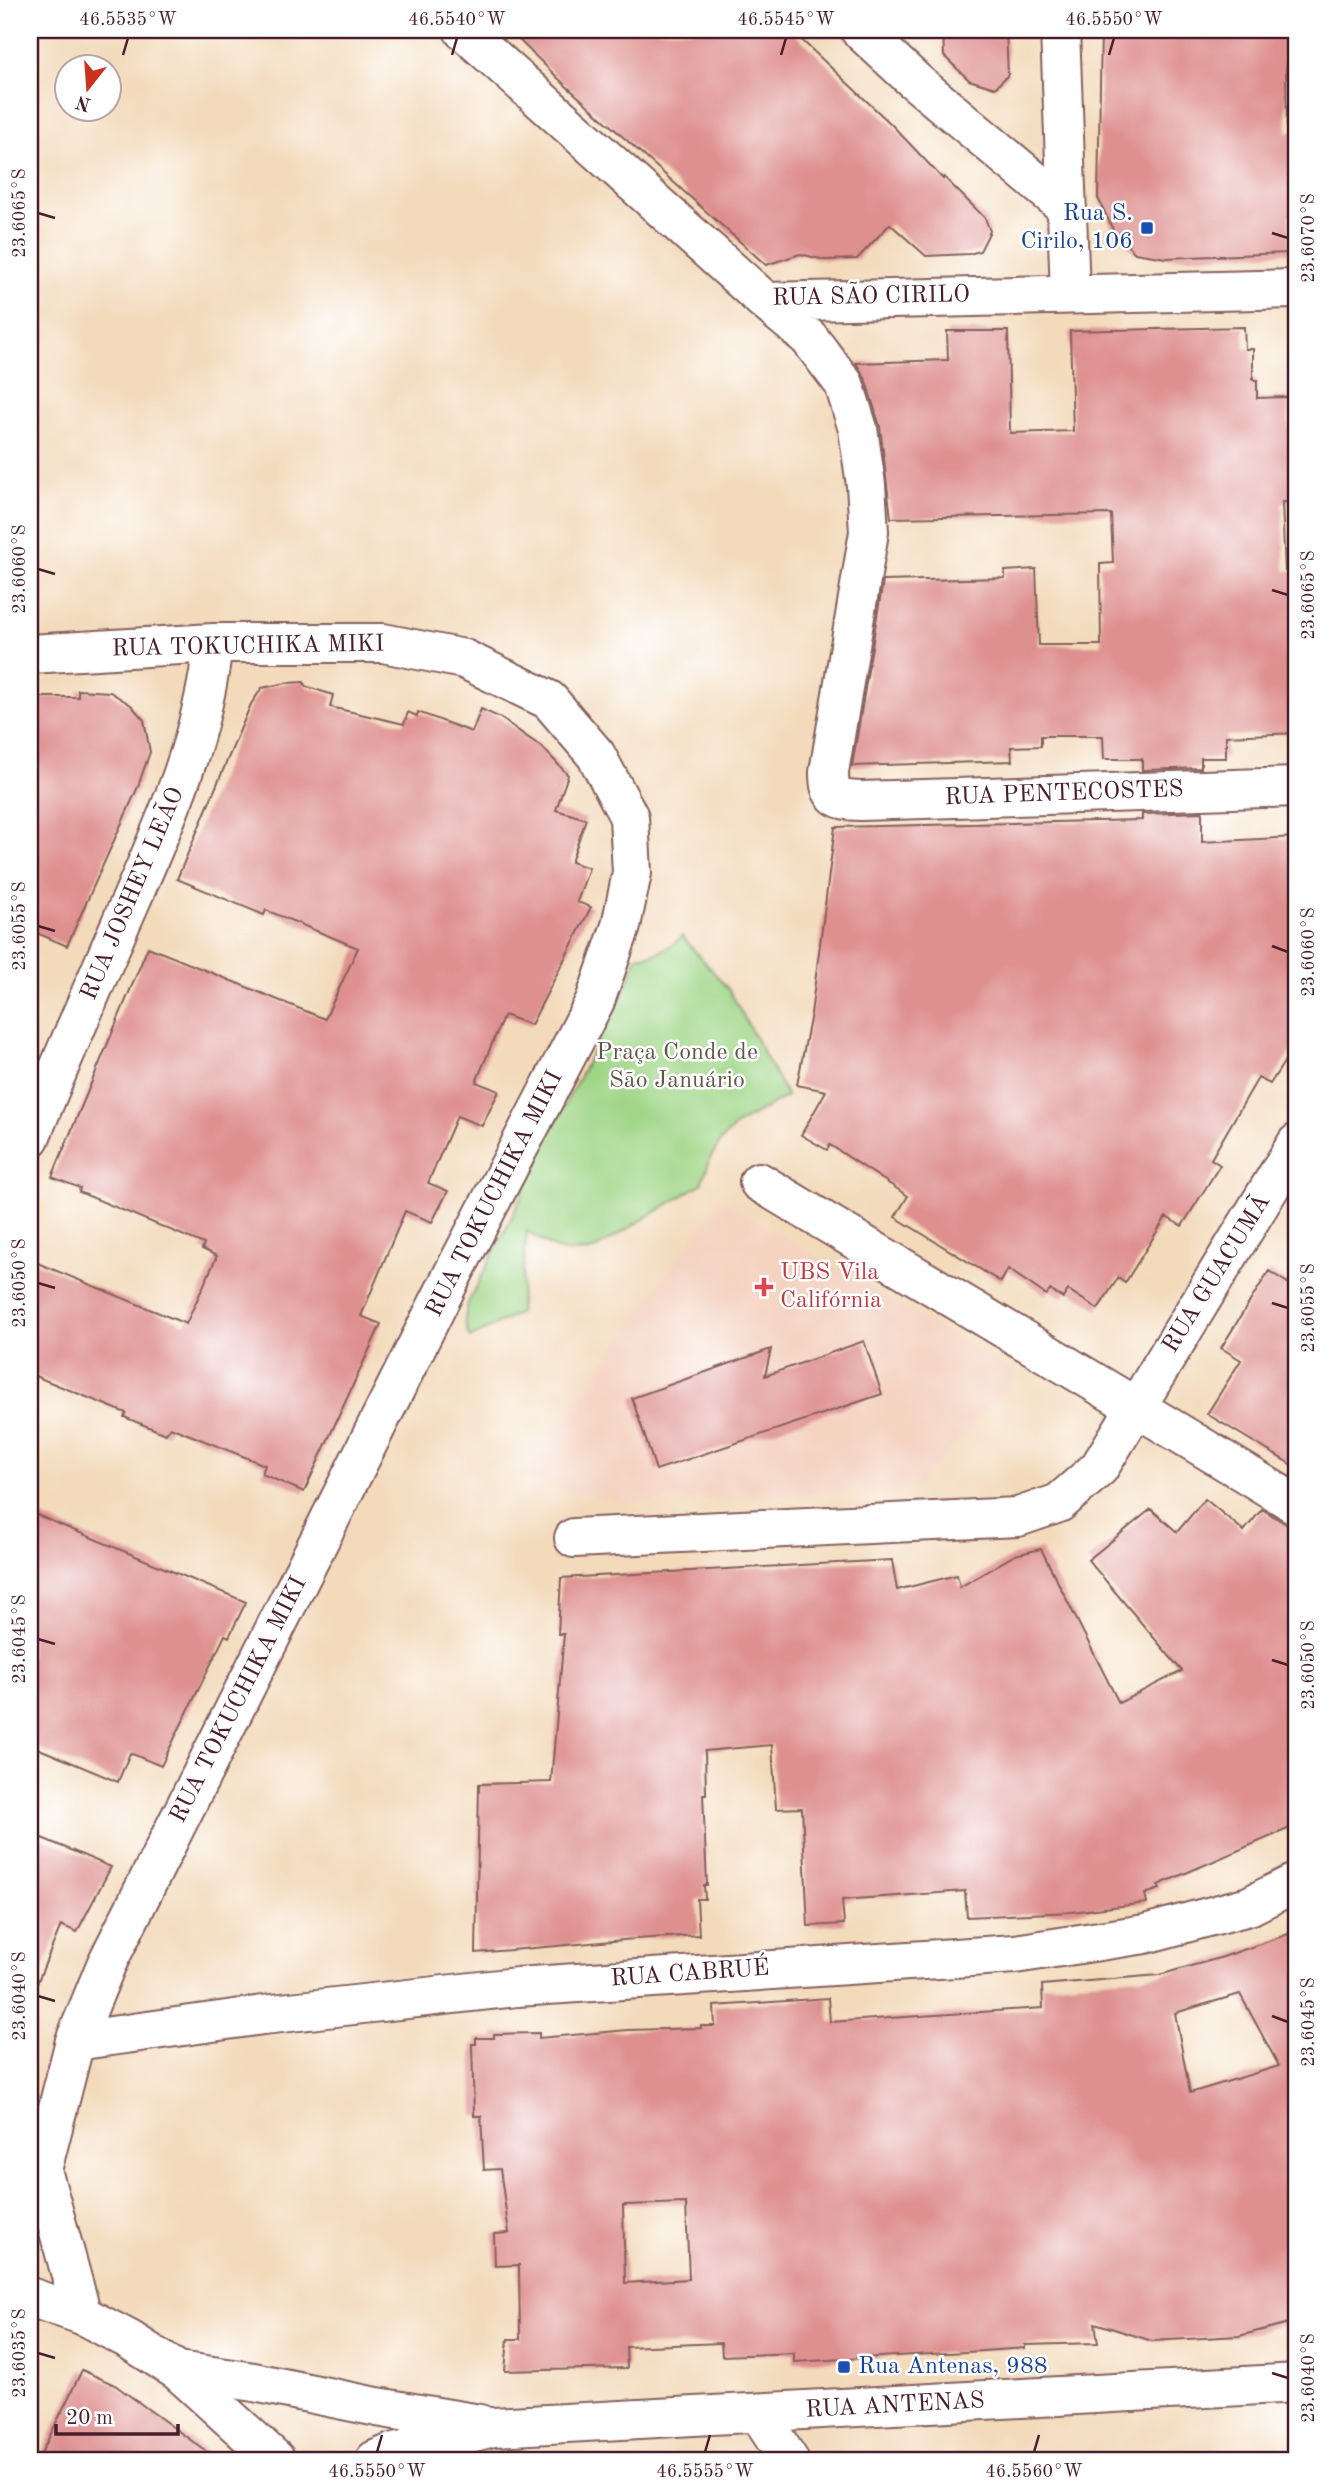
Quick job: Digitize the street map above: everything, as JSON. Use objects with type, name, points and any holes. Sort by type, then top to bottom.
[{"type":"street","name":"RUA SÃO CIRILO","points":[[463,30],[765,302],[1297,289]]},
{"type":"street","points":[[860,30],[915,81],[1067,208]]},
{"type":"street","points":[[1060,30],[1070,293]]},
{"type":"street","name":"RUA PENTECOSTES","points":[[765,302],[809,338],[844,384],[858,429],[866,485],[869,532],[829,772],[829,786],[833,794],[839,799],[861,801],[1297,787]]},
{"type":"street","name":"RUA TOKUCHIKA MIKI","points":[[30,654],[213,643],[383,643],[464,659],[548,700],[596,755],[629,817],[632,873],[621,926],[595,1001],[453,1274],[106,1965],[75,2041],[36,2185],[82,2315]]},
{"type":"street","name":"RUA JOSHEY LEÃO","points":[[30,1138],[167,818],[195,740],[209,681],[213,643]]},
{"type":"street","name":"RUA GUACUMÃ","points":[[1138,1406],[1297,1143]]},
{"type":"street","points":[[759,1182],[1050,1357],[1138,1406],[1297,1505]]},
{"type":"street","points":[[574,1538],[1018,1517],[1059,1503],[1098,1468],[1138,1406]]},
{"type":"street","name":"RUA CABRUÉ","points":[[75,2041],[263,2015],[517,1987],[1015,1954],[1145,1934],[1249,1906],[1297,1882]]},
{"type":"street","points":[[30,2297],[82,2315],[128,2339],[178,2371],[276,2460]]},
{"type":"street","name":"RUA ANTENAS","points":[[178,2371],[254,2382],[493,2427]]},
{"type":"street","name":"RUA ANTENAS","points":[[375,2460],[392,2453],[493,2427],[1294,2382]]},
{"type":"street","points":[[758,2413],[789,2460]]},
{"type":"shaded area","name":"UBS Vila Califórnia","points":[[720,1200],[1018,1374],[916,1488],[621,1503],[520,1478]]},
{"type":"green space","name":"Praça Conde de São Januário","points":[[682,936],[729,990],[787,1096],[738,1124],[722,1139],[711,1157],[701,1184],[593,1250],[558,1250],[527,1231],[519,1313],[470,1338],[466,1321],[468,1303],[555,1124],[627,985],[637,956],[661,950]]},
{"type":"building","points":[[509,30],[791,30],[985,218],[990,231],[980,251],[926,256],[890,224],[857,259],[825,260],[800,254],[766,265],[564,84]]},
{"type":"building","points":[[943,30],[1006,30],[1008,75],[995,88],[969,80],[944,56]]},
{"type":"building","points":[[1101,30],[1293,30],[1286,70],[1287,132],[1297,132],[1297,215],[1289,215],[1289,253],[1166,258],[1135,253],[1113,230],[1098,198]]},
{"type":"building","points":[[1244,327],[1245,349],[1253,349],[1253,380],[1257,380],[1257,398],[1288,397],[1289,430],[1297,430],[1297,502],[1282,502],[1285,571],[1297,570],[1297,733],[1226,736],[1226,758],[1201,758],[1201,768],[1142,770],[1142,759],[1104,759],[1103,736],[1041,736],[1041,746],[1011,747],[1012,761],[852,766],[883,581],[1005,578],[1005,571],[1036,569],[1039,645],[1101,645],[1100,564],[1113,563],[1111,514],[891,518],[880,426],[865,378],[856,363],[948,360],[947,331],[1008,331],[1010,433],[1073,431],[1070,331]]},
{"type":"building","points":[[304,682],[305,686],[333,695],[330,707],[404,724],[408,712],[417,716],[418,712],[472,732],[481,709],[499,717],[543,748],[568,775],[556,810],[586,819],[571,862],[589,868],[577,902],[591,907],[531,1025],[504,1015],[476,1082],[499,1091],[482,1126],[457,1116],[428,1183],[448,1191],[432,1222],[405,1211],[361,1316],[381,1324],[304,1492],[262,1474],[265,1465],[170,1427],[166,1434],[124,1417],[126,1413],[30,1374],[30,1260],[186,1324],[217,1256],[202,1249],[204,1244],[79,1192],[80,1188],[52,1177],[148,947],[325,1019],[358,948],[266,910],[264,915],[177,879],[251,704],[262,688]]},
{"type":"building","points":[[78,690],[110,692],[131,705],[144,720],[150,752],[137,789],[67,946],[30,930],[30,697],[78,697]]},
{"type":"building","points":[[1202,812],[1202,842],[1297,837],[1297,1042],[1270,1084],[1258,1078],[1211,1159],[1220,1165],[1182,1226],[1166,1217],[1125,1283],[1118,1278],[1098,1309],[1068,1290],[1063,1298],[1050,1290],[1046,1295],[1008,1269],[1001,1282],[895,1217],[908,1196],[830,1145],[827,1150],[801,1135],[826,1091],[797,1085],[811,1014],[835,827],[1142,820],[1142,814]]},
{"type":"building","points":[[1269,1271],[1297,1289],[1297,1468],[1207,1414],[1241,1360],[1221,1348]]},
{"type":"building","points":[[864,1341],[882,1394],[656,1470],[632,1398],[771,1349],[765,1376]]},
{"type":"building","points":[[1297,1468],[1297,1479],[1291,1475]]},
{"type":"building","points":[[1205,1499],[1244,1531],[1262,1509],[1286,1524],[1297,1527],[1297,1825],[1158,1885],[1160,1889],[1145,1894],[1147,1903],[1071,1912],[967,1917],[965,1891],[842,1900],[844,1924],[808,1926],[802,1808],[776,1809],[772,1745],[705,1751],[706,1794],[703,1794],[707,1885],[704,1885],[705,1899],[697,1899],[699,1935],[476,1953],[479,1784],[551,1782],[564,1634],[558,1634],[561,1578],[892,1560],[897,1590],[957,1575],[960,1587],[1015,1555],[1041,1549],[1119,1703],[1182,1671],[1088,1560],[1151,1509],[1177,1532]]},
{"type":"building","points":[[30,1512],[246,1602],[229,1637],[225,1635],[161,1766],[130,1753],[118,1782],[30,1745]]},
{"type":"building","points":[[30,1833],[111,1867],[77,1932],[61,1925],[31,1998]]},
{"type":"building","points":[[1297,1931],[1297,2321],[1239,2336],[1152,2341],[1095,2323],[1098,2343],[1025,2345],[1025,2348],[794,2362],[794,2353],[722,2356],[721,2343],[626,2347],[627,2368],[505,2371],[508,2339],[520,2339],[519,2265],[495,2266],[494,2234],[509,2233],[500,2169],[484,2170],[481,2116],[474,2116],[472,2044],[476,2044],[476,2038],[494,2038],[494,2034],[539,2033],[539,2038],[628,2030],[701,2028],[715,2026],[714,2006],[828,1998],[830,2022],[1043,2008],[1042,1985],[1159,1975],[1223,1957]],"holes":[[[1240,1994],[1279,2066],[1190,2093],[1175,2013]],[[686,2203],[689,2279],[625,2283],[623,2205]]]},
{"type":"building","points":[[82,2370],[115,2385],[218,2460],[38,2460]]},
{"type":"place","name":"Rua S. Cirilo, 106","points":[[1147,228]]},
{"type":"place","name":"UBS Vila Califórnia","points":[[764,1287]]},
{"type":"place","name":"Rua Antenas, 988","points":[[844,2367]]}]
